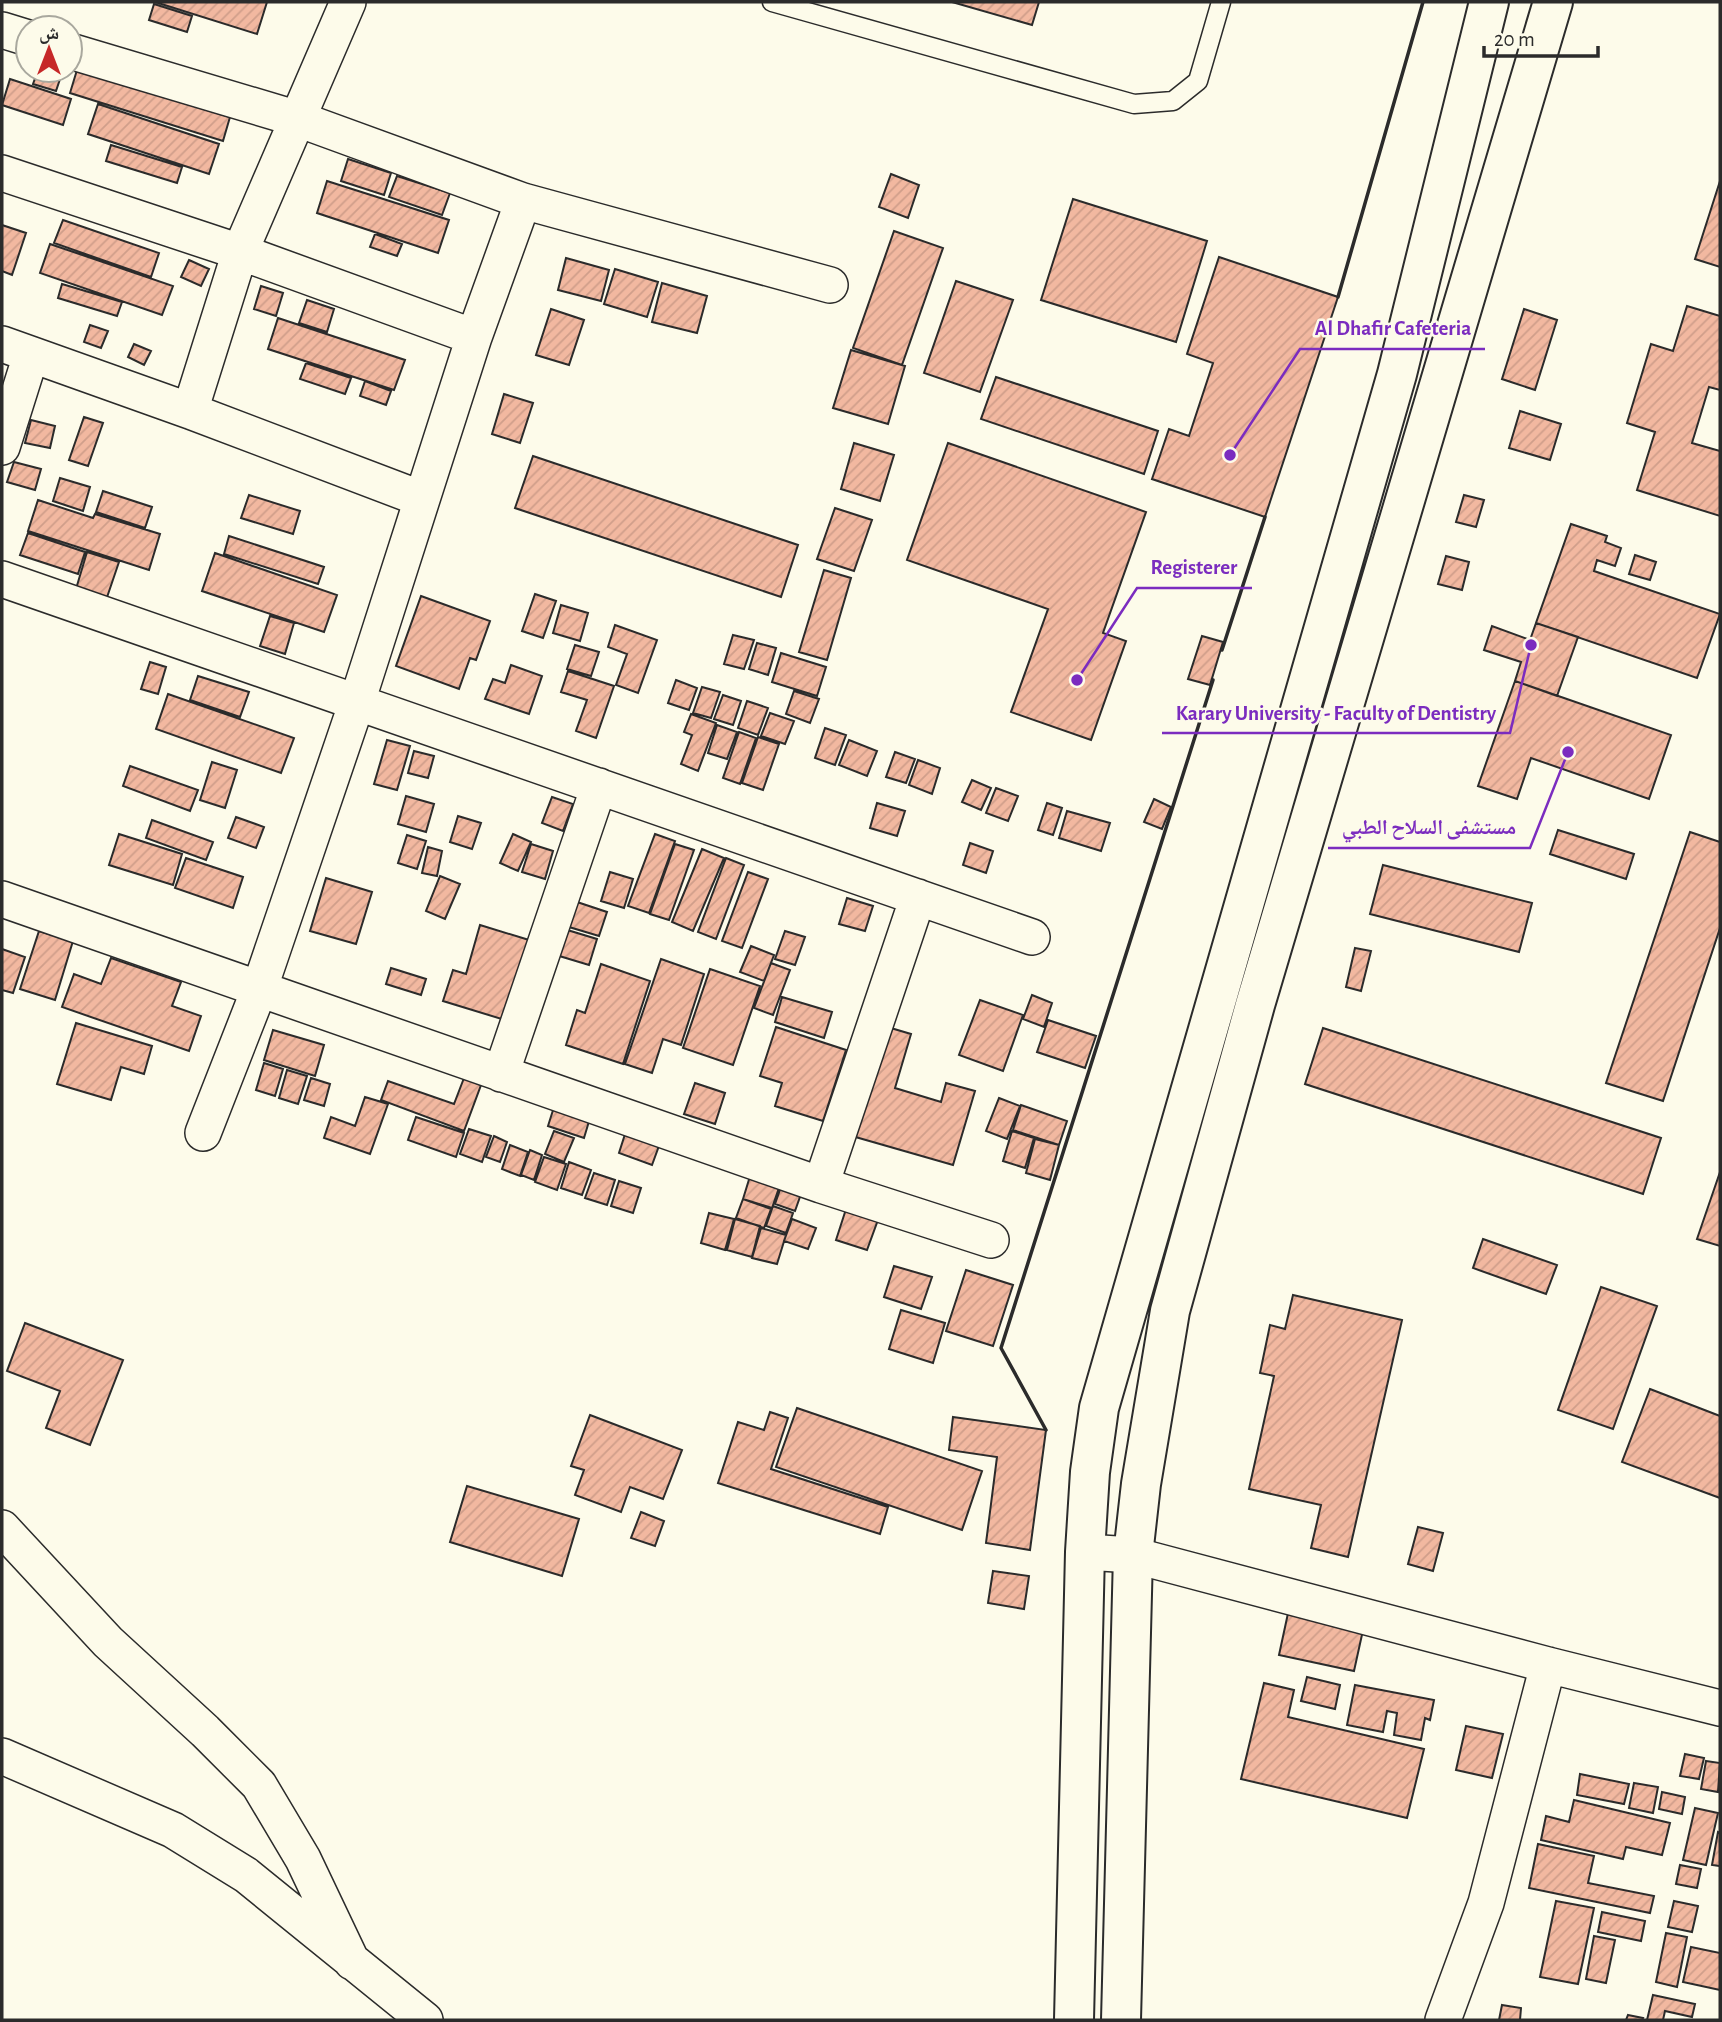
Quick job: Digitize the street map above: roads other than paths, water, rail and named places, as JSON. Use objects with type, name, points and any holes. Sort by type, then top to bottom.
[{"type":"main road","points":[[1074,2020],[1085,1552],[1090,1472],[1099,1408],[1397,374],[1489,2]]},
{"type":"main road","points":[[1121,2020],[1133,1555],[1141,1484],[1170,1311],[1259,992],[1553,2]]},
{"type":"main road","points":[[1397,374],[1438,389]]},
{"type":"street","points":[[190,411],[240,252],[348,2]]},
{"type":"street","points":[[84,55],[298,119],[523,201],[830,285]]},
{"type":"street","points":[[2,173],[240,252],[474,337]]},
{"type":"street","points":[[203,1133],[259,990],[358,702],[474,337],[523,201]]},
{"type":"street","points":[[2,447],[17,349],[422,499]]},
{"type":"street","points":[[2,579],[1032,937]]},
{"type":"street","points":[[501,1074],[600,786]]},
{"type":"street","points":[[821,1185],[918,897]]},
{"type":"street","points":[[2,899],[821,1185],[991,1240]]},
{"type":"street","points":[[2,1528],[107,1642],[205,1731],[259,1785],[303,1859],[352,1962]]},
{"type":"street","points":[[1085,1552],[1133,1555],[1720,1708]]},
{"type":"street","points":[[1443,2020],[1486,1903],[1548,1665]]},
{"type":"street","points":[[2,1756],[173,1830],[246,1875],[425,2020]]},
{"type":"lane","points":[[772,2],[1134,104],[1173,101],[1198,81],[1221,2]]},
{"type":"place","name":"Al Dhafir Cafeteria","points":[[1230,455]]},
{"type":"place","name":"Karary University - Faculty of Dentistry","points":[[1531,645]]},
{"type":"place","name":"Registerer","points":[[1077,680]]},
{"type":"place","name":"مستشفى السلاح الطبي","points":[[1568,752]]}]
